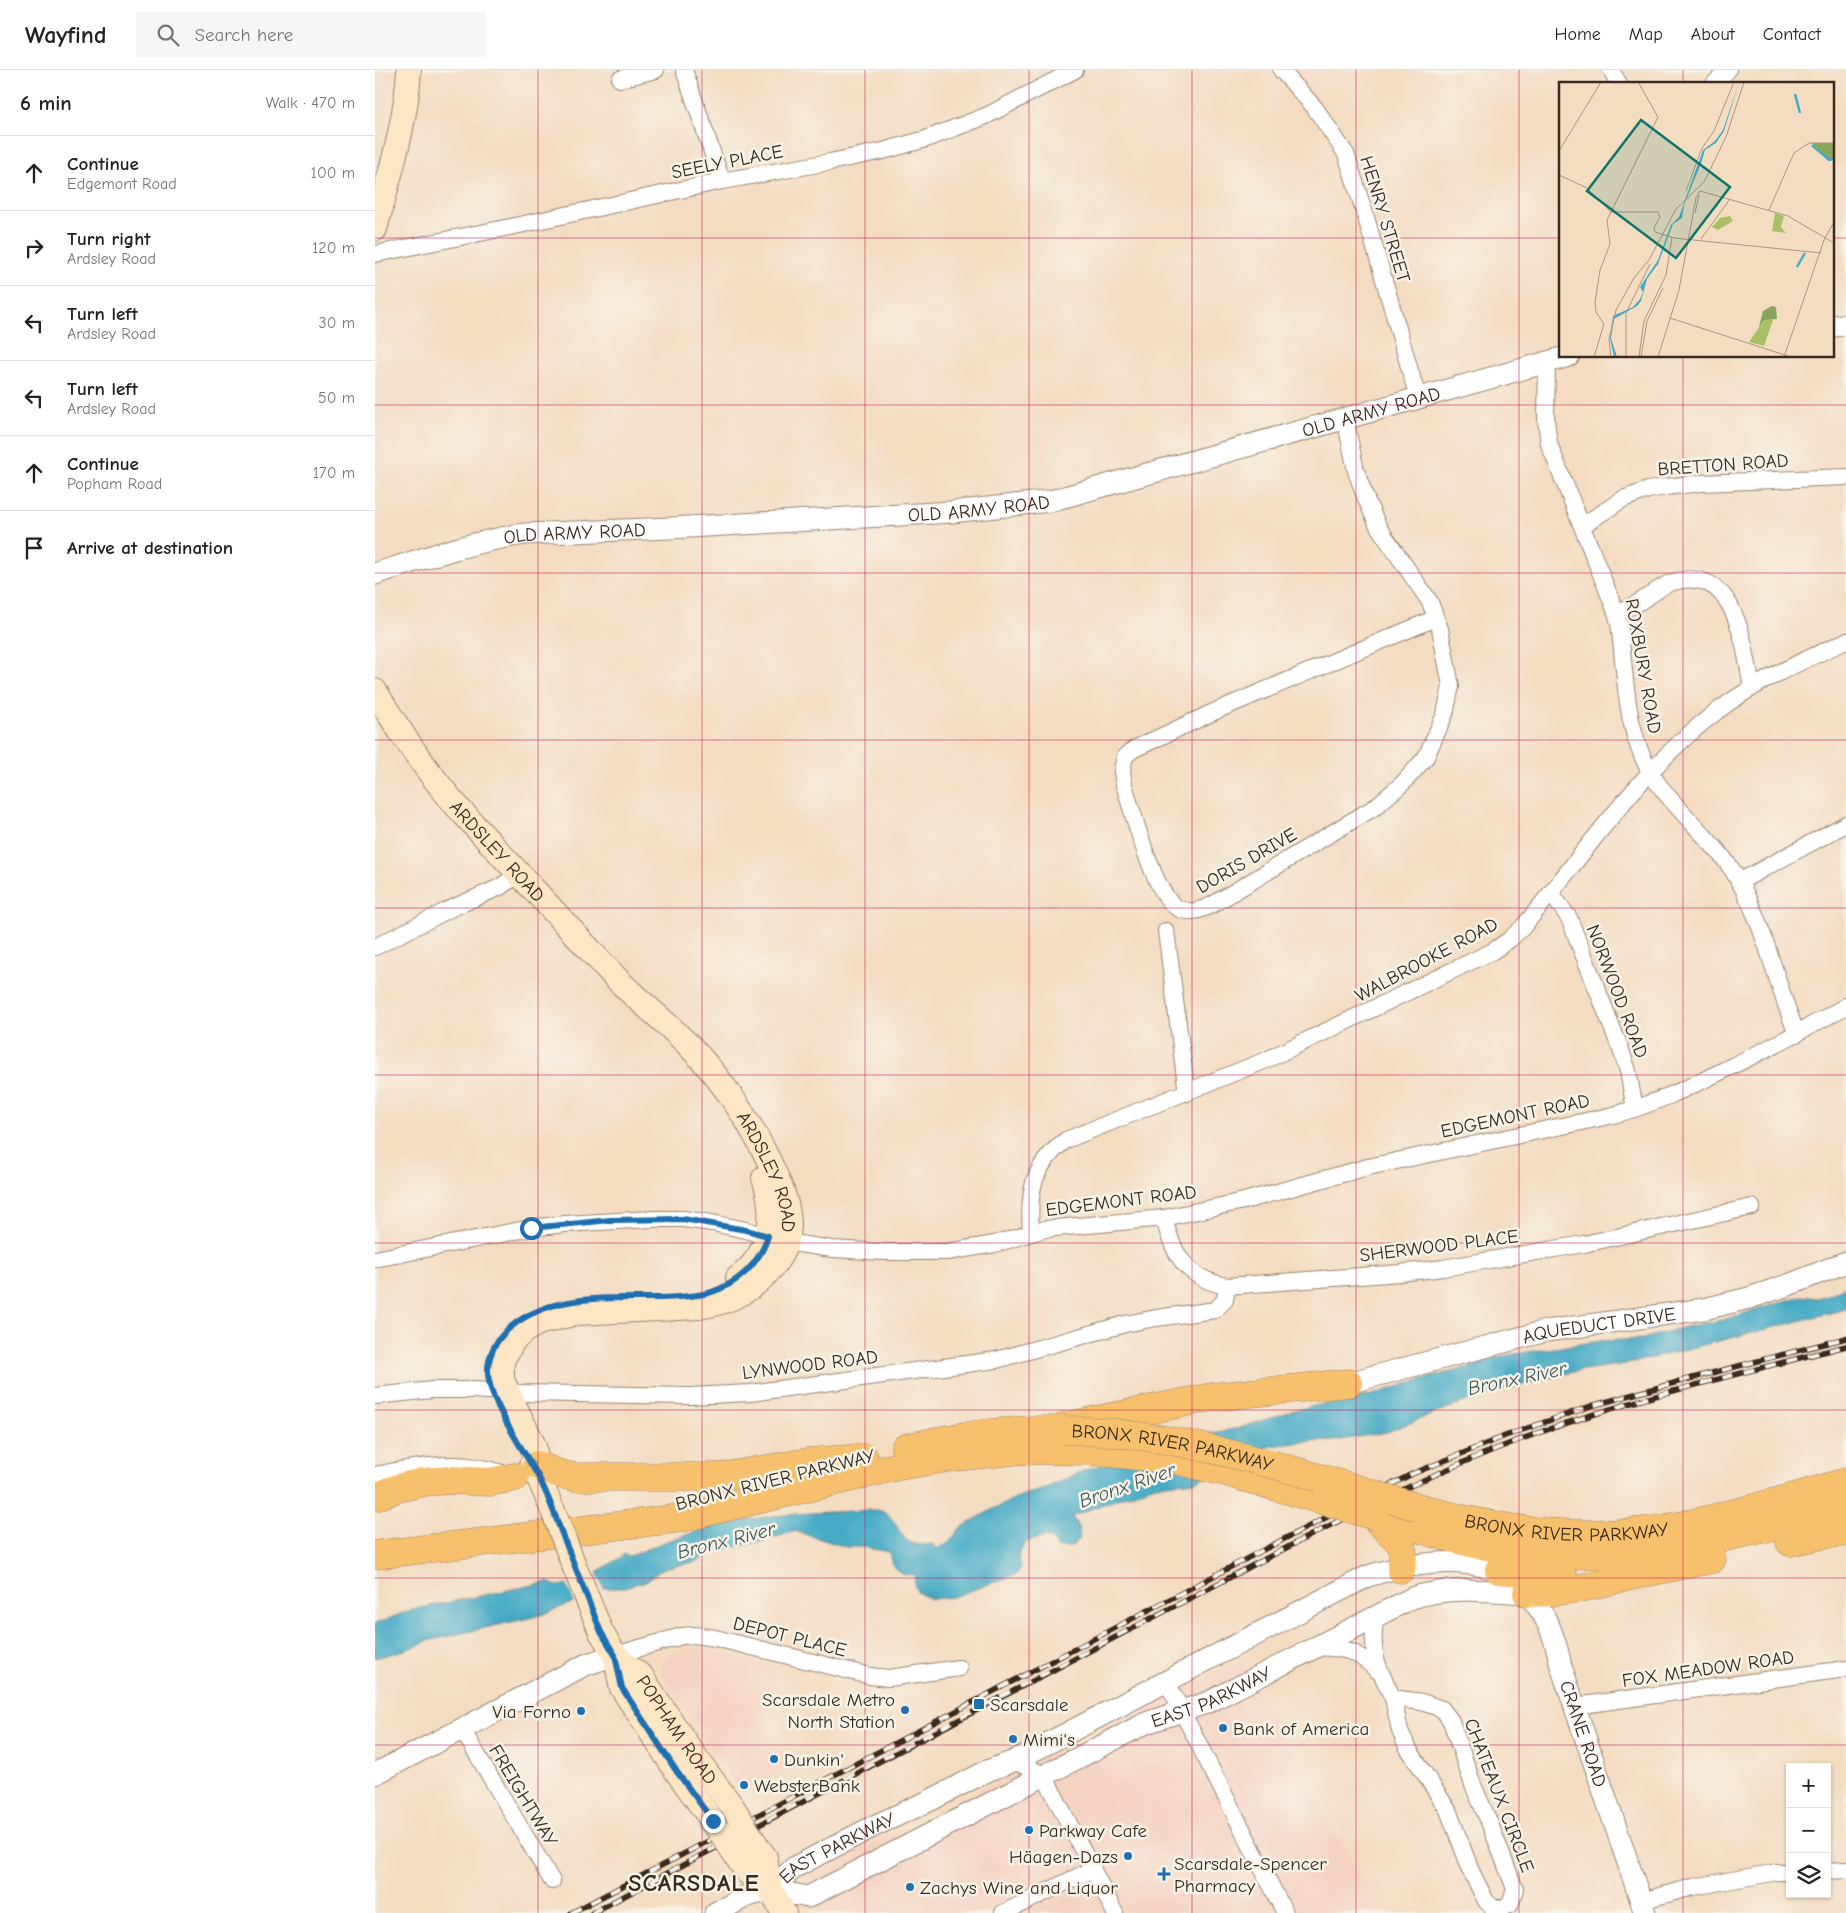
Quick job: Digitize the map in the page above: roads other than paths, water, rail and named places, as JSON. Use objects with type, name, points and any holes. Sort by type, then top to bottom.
[{"type":"highway","points":[[1057,1436],[1212,1398],[1349,1382]]},
{"type":"highway","name":"BRONX RIVER PARKWAY","points":[[375,1540],[661,1506],[724,1494],[918,1444],[973,1434],[1140,1435],[1195,1444],[1464,1520],[1518,1530],[1573,1534],[1628,1533],[1709,1520],[1846,1482]]},
{"type":"highway","name":"BRONX RIVER PARKWAY","points":[[375,1555],[668,1520],[709,1513],[845,1478],[917,1463],[996,1452],[1057,1436],[1119,1453],[1192,1464],[1229,1473],[1382,1520],[1470,1542],[1497,1548],[1553,1554],[1609,1555],[1665,1550],[1846,1511]]},
{"type":"highway","points":[[375,1497],[398,1488],[424,1482],[450,1480],[490,1482],[531,1473],[574,1476],[695,1478],[734,1475],[808,1462],[864,1458]]},
{"type":"highway","points":[[1382,1520],[1402,1545],[1404,1555],[1390,1571]]},
{"type":"highway","points":[[1509,1585],[1567,1591],[1838,1531]]},
{"type":"highway","points":[[1509,1585],[1553,1576],[1644,1573]]},
{"type":"main road","points":[[375,229],[402,125],[409,70]]},
{"type":"main road","name":"ARDSLEY ROAD","points":[[375,691],[434,780],[636,999],[666,1040],[717,1096],[758,1165],[767,1187],[770,1216],[780,1257],[762,1279],[733,1299],[698,1307],[577,1313],[531,1326],[518,1336],[505,1353],[502,1361],[499,1390],[533,1446],[531,1473]]},
{"type":"main road","name":"POPHAM ROAD","points":[[531,1473],[553,1511],[601,1632],[615,1655],[622,1688],[677,1772],[713,1821],[746,1871],[769,1890],[783,1913]]},
{"type":"main road","name":"POPHAM ROAD","points":[[615,1655],[641,1676],[693,1754],[733,1808],[765,1857],[769,1890]]},
{"type":"street","points":[[620,79],[656,70]]},
{"type":"street","points":[[684,70],[722,181]]},
{"type":"street","name":"SEELY PLACE","points":[[375,254],[722,181],[883,151],[926,139],[986,116],[1075,70]]},
{"type":"street","name":"HENRY STREET","points":[[1281,70],[1315,108],[1346,154],[1418,398]]},
{"type":"street","points":[[1611,70],[1618,82]]},
{"type":"street","points":[[1716,82],[1728,70]]},
{"type":"street","points":[[1833,326],[1846,325]]},
{"type":"street","name":"OLD ARMY ROAD","points":[[375,574],[460,548],[503,537],[525,534],[671,528],[953,512],[1050,500],[1562,358]]},
{"type":"street","name":"ROXBURY ROAD","points":[[1547,362],[1546,420],[1549,444],[1616,612],[1632,723],[1641,755],[1663,789],[1716,849],[1739,882],[1762,932],[1783,998],[1797,1034]]},
{"type":"street","name":"DORIS DRIVE","points":[[1345,418],[1356,471],[1365,499],[1379,528],[1430,602],[1436,618],[1440,629],[1451,686],[1445,714],[1426,757],[1403,783],[1375,807],[1213,905],[1197,912],[1177,908],[1165,896],[1153,871],[1124,784],[1122,771],[1125,756],[1134,749],[1218,710],[1436,618]]},
{"type":"street","name":"BRETTON ROAD","points":[[1582,526],[1623,500],[1648,490],[1701,482],[1846,478]]},
{"type":"street","points":[[1616,612],[1638,603],[1672,582],[1695,581],[1712,586],[1726,600],[1738,622],[1743,635],[1752,688]]},
{"type":"street","name":"WALBROOKE ROAD","points":[[1031,1233],[1029,1205],[1031,1190],[1039,1172],[1055,1148],[1082,1133],[1272,1058],[1477,960],[1509,940],[1522,928],[1650,771],[1705,721],[1752,688],[1846,641]]},
{"type":"street","points":[[1739,882],[1846,824]]},
{"type":"street","points":[[375,946],[500,887],[519,874]]},
{"type":"street","name":"NORWOOD ROAD","points":[[1551,893],[1569,918],[1617,1041],[1628,1071],[1635,1109]]},
{"type":"street","points":[[1166,931],[1187,1093]]},
{"type":"street","name":"EDGEMONT ROAD","points":[[375,1259],[531,1228],[610,1220],[683,1219],[746,1230],[777,1239],[865,1251],[947,1252],[995,1244],[1049,1228],[1164,1218],[1244,1201],[1368,1167],[1635,1109],[1698,1083],[1797,1034],[1846,1006]]},
{"type":"street","name":"SHERWOOD PLACE","points":[[1164,1218],[1174,1250],[1184,1264],[1197,1276],[1227,1286],[1443,1268],[1584,1244],[1752,1207]]},
{"type":"street","name":"AQUEDUCT DRIVE","points":[[1349,1382],[1546,1331],[1704,1309],[1749,1298],[1846,1262]]},
{"type":"street","name":"LYNWOOD ROAD","points":[[375,1396],[432,1390],[499,1390],[690,1396],[731,1394],[971,1364],[1024,1353],[1091,1333],[1141,1321],[1215,1310],[1225,1300],[1227,1286]]},
{"type":"street","points":[[375,1475],[412,1467],[455,1464],[531,1473]]},
{"type":"street","name":"EAST PARKWAY","points":[[769,1890],[795,1867],[987,1771],[1014,1761],[1368,1576],[1452,1562],[1509,1585]]},
{"type":"street","points":[[1390,1571],[1399,1582],[1392,1608]]},
{"type":"street","name":"EAST PARKWAY","points":[[769,1890],[808,1897],[1146,1723],[1209,1702],[1392,1608],[1420,1596],[1509,1585]]},
{"type":"street","name":"CRANE ROAD","points":[[1509,1585],[1537,1605],[1554,1634],[1561,1666],[1643,1907]]},
{"type":"street","name":"CHATEAUX CIRCLE","points":[[1392,1608],[1373,1632],[1374,1654],[1380,1673],[1393,1698],[1400,1731],[1408,1748],[1448,1810],[1486,1900],[1493,1908],[1503,1908],[1510,1905],[1515,1889],[1491,1824],[1473,1785],[1451,1721],[1442,1709],[1422,1702],[1393,1698]]},
{"type":"street","name":"DEPOT PLACE","points":[[615,1655],[682,1636],[694,1635],[715,1638],[870,1676],[889,1678],[959,1668]]},
{"type":"street","name":"CHATEAUX CIRCLE","points":[[1316,1648],[1340,1648],[1357,1653],[1380,1673]]},
{"type":"street","points":[[375,1774],[585,1665],[615,1655]]},
{"type":"street","name":"FOX MEADOW ROAD","points":[[1575,1706],[1846,1669]]},
{"type":"street","points":[[1166,1680],[1285,1913]]},
{"type":"street","name":"FREIGHTWAY","points":[[462,1729],[552,1881]]},
{"type":"street","points":[[1046,1744],[1050,1755],[1052,1771],[1093,1869],[1115,1913]]},
{"type":"street","points":[[1014,1761],[1052,1771]]},
{"type":"street","points":[[874,1826],[875,1844],[882,1859]]},
{"type":"street","points":[[1003,1913],[1093,1869]]},
{"type":"street","points":[[1831,1871],[1846,1870]]},
{"type":"street","points":[[1643,1907],[1693,1887],[1786,1872]]},
{"type":"street","points":[[715,1913],[747,1896],[769,1890]]},
{"type":"water","name":"Bronx River","points":[[1846,1286],[1846,1309],[1632,1363],[1577,1371],[1482,1395],[1387,1432],[1334,1441],[1302,1442],[1272,1446],[1196,1481],[1155,1485],[1072,1516],[1078,1527],[1080,1538],[1073,1546],[1057,1547],[1051,1538],[1043,1537],[1026,1542],[1018,1554],[1021,1568],[1017,1574],[953,1597],[932,1599],[918,1593],[914,1584],[915,1576],[910,1574],[904,1575],[892,1565],[889,1552],[863,1547],[846,1547],[795,1531],[760,1542],[718,1550],[695,1562],[664,1568],[646,1581],[622,1588],[601,1588],[572,1603],[538,1616],[427,1641],[375,1658],[375,1624],[411,1610],[548,1582],[560,1586],[564,1585],[596,1572],[613,1563],[624,1554],[626,1556],[633,1555],[699,1531],[768,1517],[873,1510],[881,1511],[888,1515],[911,1543],[918,1545],[933,1544],[936,1548],[941,1548],[949,1543],[960,1528],[993,1509],[1023,1495],[1042,1490],[1085,1470],[1183,1438],[1240,1428],[1294,1410],[1372,1395],[1474,1366],[1501,1356],[1600,1341],[1642,1339],[1685,1327],[1723,1320],[1801,1296],[1817,1298],[1831,1294]]},
{"type":"railway","points":[[571,1913],[1288,1537],[1412,1474],[1505,1436],[1591,1406],[1846,1338]]},
{"type":"railway","points":[[592,1913],[1336,1522],[1420,1482],[1506,1445],[1589,1416],[1675,1391],[1846,1346]]},
{"type":"place","name":"Scarsdale","points":[[979,1704]]},
{"type":"place","name":"Scarsdale Metro North Station","points":[[905,1710]]},
{"type":"place","name":"Via Forno","points":[[581,1711]]},
{"type":"place","name":"Bank of America","points":[[1223,1728]]},
{"type":"place","name":"Mimi's","points":[[1013,1739]]},
{"type":"place","name":"Dunkin'","points":[[774,1759]]},
{"type":"place","name":"WebsterBank","points":[[744,1785]]},
{"type":"place","name":"Parkway Cafe","points":[[1029,1830]]},
{"type":"place","name":"Häagen-Dazs","points":[[1128,1856]]},
{"type":"place","name":"Scarsdale-Spencer Pharmacy","points":[[1164,1874]]},
{"type":"place","name":"Zachys Wine and Liquor","points":[[910,1887]]},
{"type":"district","name":"SCARSDALE","points":[[694,1883]]}]
